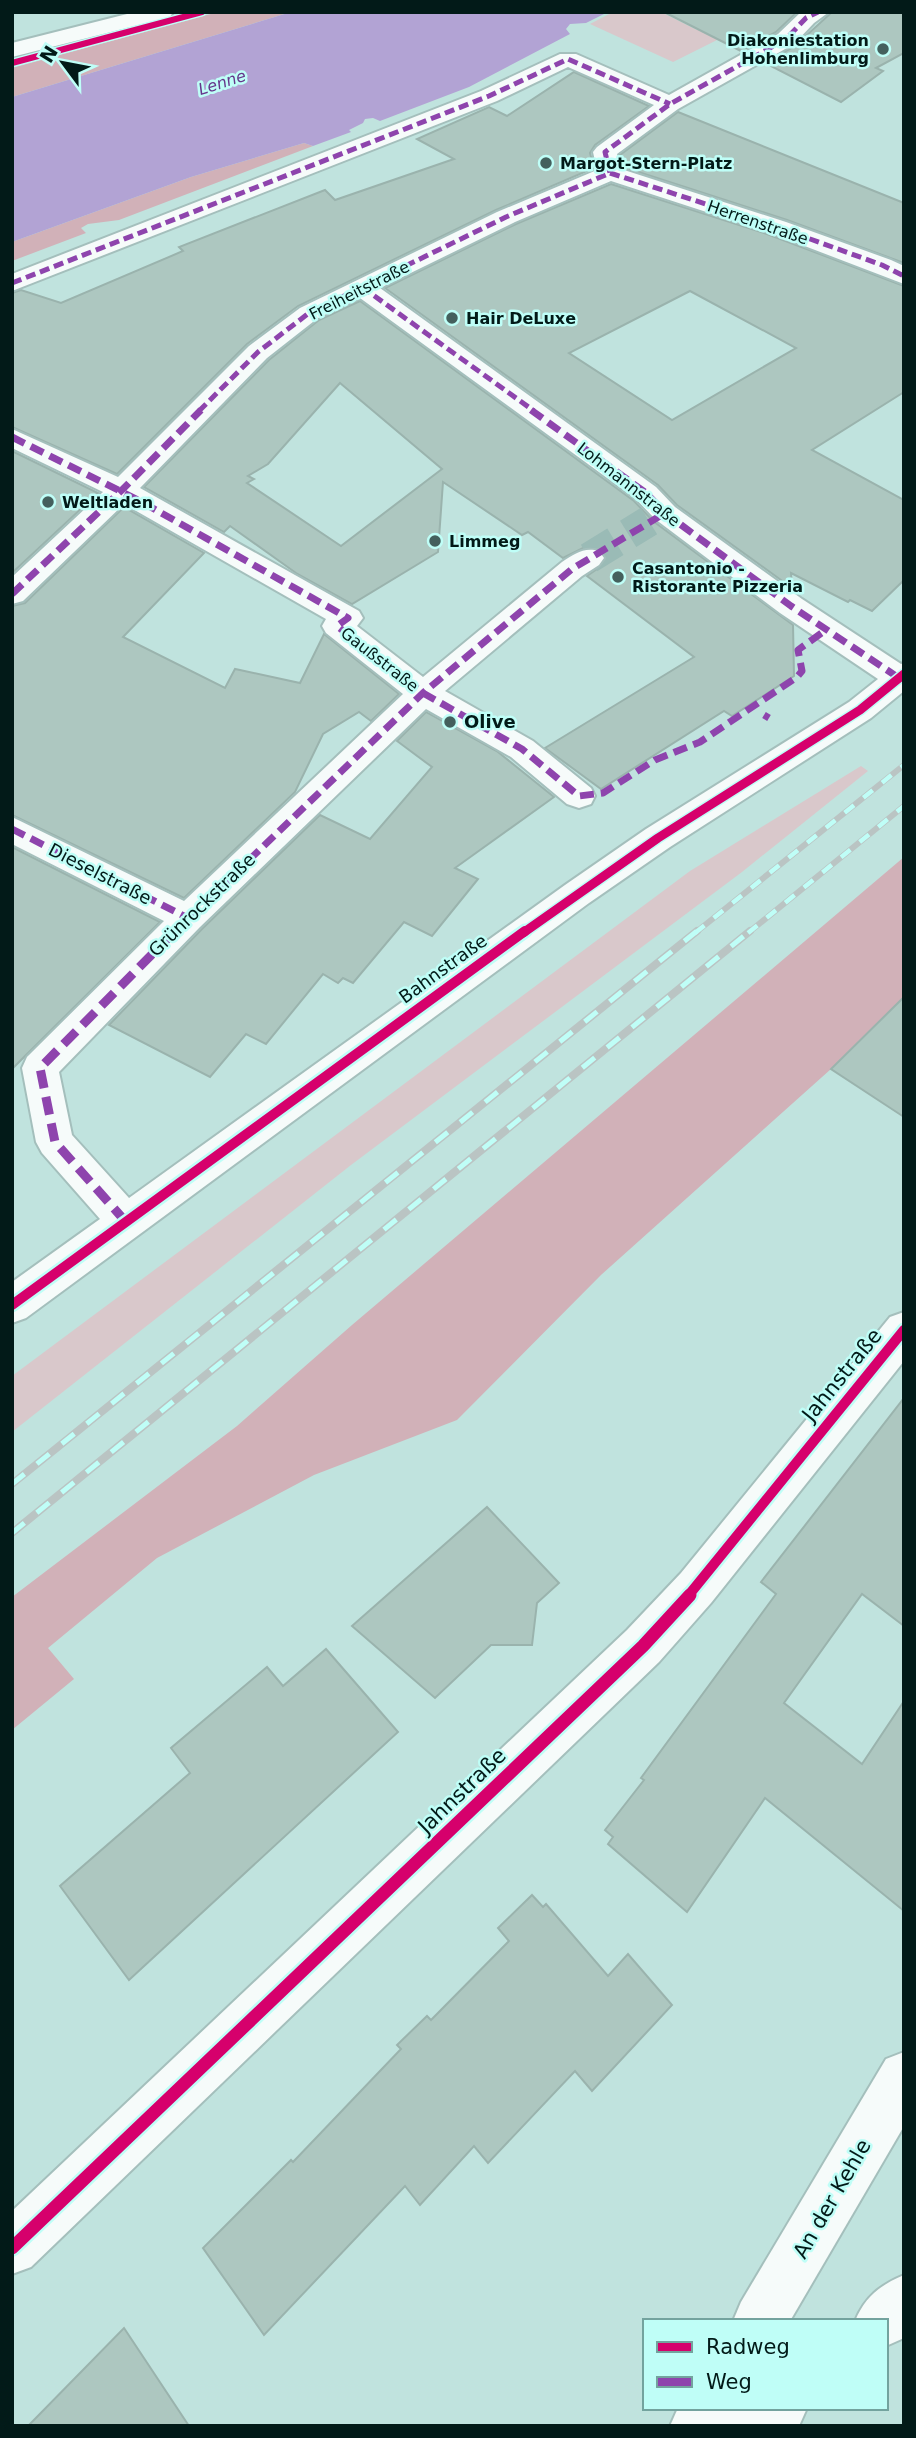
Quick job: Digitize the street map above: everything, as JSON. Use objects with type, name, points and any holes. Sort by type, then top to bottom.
[{"type":"street","points":[[12,50],[162,12]]},
{"type":"street","points":[[610,173],[605,152],[670,104],[786,39],[806,18],[818,12]]},
{"type":"street","points":[[12,283],[489,96],[568,59],[670,104]]},
{"type":"street","name":"Herrenstraße","points":[[610,173],[777,227],[882,265],[904,276]]},
{"type":"street","name":"Freiheitstraße","points":[[12,594],[122,490],[258,352],[309,313],[506,217],[610,173]]},
{"type":"street","name":"Lohmannstraße","points":[[362,287],[646,493],[657,517],[901,676]]},
{"type":"street","points":[[12,437],[122,490]]},
{"type":"street","name":"Gaußstraße","points":[[122,490],[348,618],[337,626],[423,693],[523,749],[579,796]]},
{"type":"street","name":"Grünrockstraße","points":[[126,1222],[55,1142],[40,1068],[187,919],[423,693],[572,569],[589,558]]},
{"type":"street","name":"Bahnstraße","points":[[12,1305],[577,894],[657,838],[860,709],[901,676]]},
{"type":"street","name":"Dieselstraße","points":[[12,829],[187,919]]},
{"type":"street","name":"Jahnstraße","points":[[12,2248],[643,1646],[696,1588],[904,1330]]},
{"type":"street","name":"An der Kehle","points":[[761,2319],[904,2077]]},
{"type":"street","points":[[884,2319],[904,2302]]},
{"type":"street","points":[[698,2426],[708,2410]]},
{"type":"street","points":[[756,2426],[776,2410]]},
{"type":"shaded area","points":[[218,12],[291,12],[12,97],[12,68]]},
{"type":"shaded area","points":[[613,12],[661,12],[697,30],[720,20],[739,29],[673,62],[590,24]]},
{"type":"shaded area","points":[[304,143],[313,146],[119,220],[88,224],[81,228],[86,233],[12,261],[12,242],[191,177]]},
{"type":"shaded area","points":[[861,766],[868,771],[742,872],[351,1165],[12,1432],[12,1376],[690,871]]},
{"type":"shaded area","points":[[904,857],[904,997],[831,1069],[601,1275],[457,1420],[314,1475],[157,1558],[48,1648],[74,1679],[12,1730],[12,1597],[237,1426],[352,1325]]},
{"type":"water","name":"Lenne","points":[[291,12],[608,12],[586,23],[570,24],[566,29],[570,34],[469,87],[380,121],[365,119],[363,123],[349,130],[351,132],[313,146],[304,143],[191,177],[12,242],[12,97]]},
{"type":"building","points":[[664,12],[797,12],[776,32],[741,51]]},
{"type":"building","points":[[832,12],[904,12],[904,53],[876,68],[883,71],[841,102],[765,63],[795,46]]},
{"type":"building","points":[[574,72],[649,106],[595,145],[590,153],[594,168],[496,210],[298,306],[247,344],[117,474],[12,427],[12,293],[21,290],[61,303],[183,251],[179,247],[325,190],[335,200],[454,159],[417,139],[489,107],[507,116]]},
{"type":"building","points":[[678,112],[904,203],[904,263],[787,220],[623,167],[620,155]]},
{"type":"building","points":[[611,184],[767,234],[904,286],[904,392],[812,450],[904,500],[904,580],[872,611],[791,573],[792,588],[677,505],[658,485],[385,288],[516,224]],"holes":[[[690,291],[796,348],[672,420],[569,353]]]},
{"type":"building","points":[[360,301],[634,501],[653,521],[793,625],[794,676],[732,716],[724,711],[601,789],[545,748],[694,657],[587,576],[606,560],[601,549],[583,548],[563,558],[528,532],[522,535],[443,482],[438,552],[352,604],[296,573],[230,526],[224,532],[144,487],[269,360],[319,320]],"holes":[[[340,383],[442,469],[341,546],[247,483],[254,479],[248,476],[268,464]]]},
{"type":"building","points":[[12,451],[98,493],[12,573]]},
{"type":"building","points":[[124,507],[204,553],[123,637],[225,688],[235,669],[300,683],[324,634],[399,694],[371,721],[359,712],[323,734],[295,792],[184,898],[12,815],[12,606],[25,603]]},
{"type":"building","points":[[426,712],[498,752],[554,797],[455,868],[478,879],[432,936],[404,922],[353,983],[343,978],[338,983],[323,974],[266,1044],[246,1034],[210,1077],[109,1025],[202,929],[320,815],[370,839],[432,767],[397,741]]},
{"type":"building","points":[[12,847],[160,922],[12,1069]]},
{"type":"building","points":[[904,997],[904,1117],[831,1069]]},
{"type":"building","points":[[904,1398],[904,1626],[862,1594],[784,1703],[862,1764],[904,1701],[904,1911],[765,1798],[687,1912],[608,1844],[613,1837],[605,1830],[644,1780],[641,1778],[776,1594],[761,1582]]},
{"type":"building","points":[[487,1507],[559,1583],[537,1603],[532,1645],[491,1645],[435,1698],[352,1626]]},
{"type":"building","points":[[326,1649],[398,1732],[129,1980],[60,1886],[190,1773],[171,1748],[267,1667],[283,1686]]},
{"type":"building","points":[[532,1895],[543,1907],[546,1904],[608,1976],[628,1954],[672,2005],[592,2091],[575,2071],[488,2163],[474,2146],[420,2205],[405,2186],[264,2335],[203,2248],[291,2160],[293,2162],[401,2049],[397,2045],[427,2016],[431,2020],[509,1941],[498,1928]]},
{"type":"building","points":[[124,2328],[189,2426],[28,2426]]},
{"type":"tunnel","points":[[589,558],[649,521]]},
{"type":"railway","points":[[695,933],[904,765]]},
{"type":"railway","points":[[748,933],[904,806]]},
{"type":"railway","points":[[12,1484],[697,931]]},
{"type":"railway","points":[[12,1533],[750,931]]},
{"type":"marked path","points":[[12,594],[122,490],[258,352],[309,313],[506,217],[610,173],[605,152],[670,104],[786,39],[806,18],[818,12]]},
{"type":"marked path","points":[[12,283],[489,96],[568,59],[670,104]]},
{"type":"marked path","points":[[610,173],[777,227],[882,265],[904,276]]},
{"type":"marked path","points":[[362,287],[646,493],[665,513],[791,606],[899,678]]},
{"type":"marked path","points":[[12,437],[98,478],[348,618],[337,626],[423,693],[522,749],[579,796],[603,793],[655,760],[700,742],[797,677],[802,671],[798,650],[827,629]]},
{"type":"marked path","points":[[126,1222],[55,1142],[40,1068],[188,918],[423,693],[572,569],[665,513]]},
{"type":"marked path","points":[[764,715],[769,718]]},
{"type":"marked path","points":[[12,829],[188,918]]},
{"type":"cycle path","points":[[12,63],[202,12]]},
{"type":"cycle path","points":[[12,1305],[577,894],[658,838],[860,710],[904,674]]},
{"type":"cycle path","points":[[12,2248],[643,1646],[696,1588],[904,1330]]},
{"type":"place","name":"Diakoniestation Hohenlimburg","points":[[883,49]]},
{"type":"place","name":"Margot-Stern-Platz","points":[[546,163]]},
{"type":"place","name":"Hair DeLuxe","points":[[452,318]]},
{"type":"place","name":"Weltladen","points":[[48,502]]},
{"type":"place","name":"Limmeg","points":[[435,541]]},
{"type":"place","name":"Casantonio - Ristorante Pizzeria","points":[[618,577]]},
{"type":"place","name":"Olive","points":[[450,722]]}]
